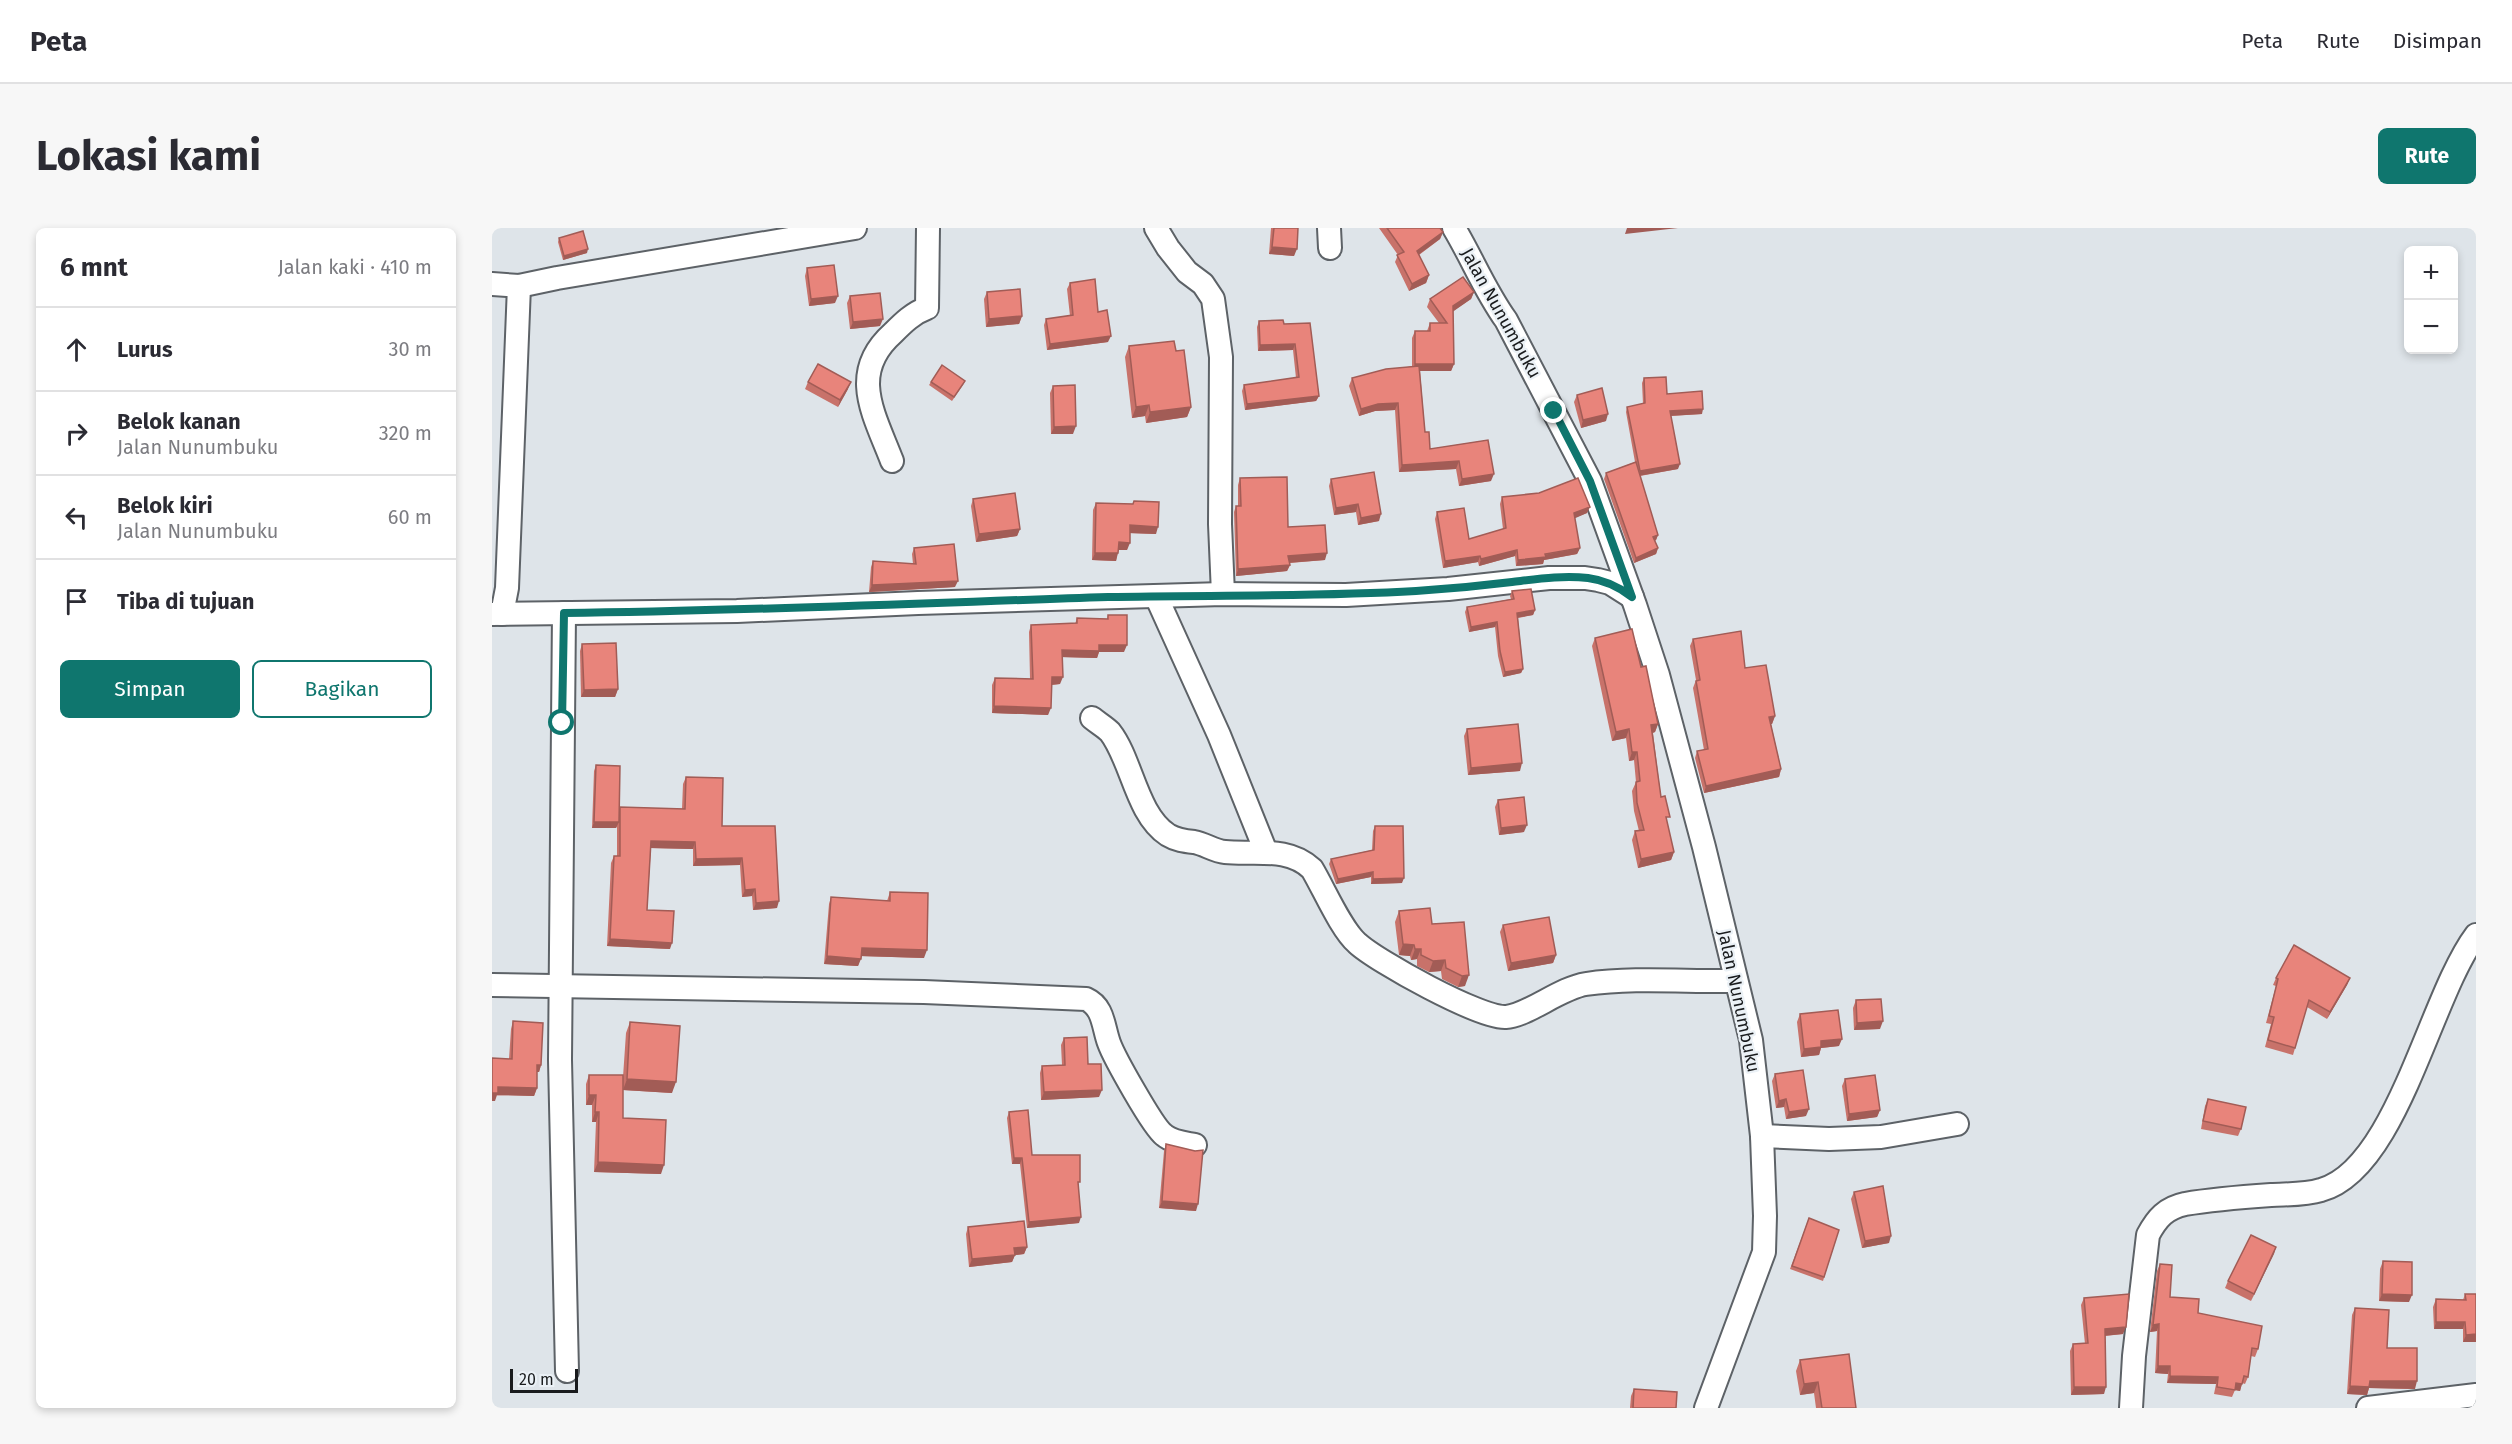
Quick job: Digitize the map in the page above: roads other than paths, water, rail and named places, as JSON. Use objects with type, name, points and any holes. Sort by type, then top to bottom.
[{"type":"street","points":[[492,284],[519,286],[855,228]]},
{"type":"street","points":[[892,461],[869,400],[866,384],[869,366],[881,345],[907,320],[927,308],[928,228]]},
{"type":"street","points":[[1156,228],[1187,272],[1203,284],[1213,299],[1221,357],[1222,594]]},
{"type":"street","name":"Jalan Nunumbuku","points":[[1454,228],[1489,297],[1506,320],[1590,481],[1658,675],[1751,1040],[1762,1136],[1764,1252],[1706,1408]]},
{"type":"street","points":[[1472,260],[1474,228]]},
{"type":"street","points":[[519,286],[497,614],[737,611],[1222,594],[1346,595],[1448,589],[1549,578],[1585,578],[1610,583],[1632,597]]},
{"type":"street","points":[[1156,596],[1219,735],[1266,852]]},
{"type":"street","points":[[564,613],[561,987],[562,1198],[567,1371]]},
{"type":"street","points":[[1092,718],[1111,734],[1151,817],[1165,833],[1174,838],[1222,852],[1266,852],[1296,858],[1312,869],[1345,929],[1356,943],[1376,957],[1470,1008],[1491,1015],[1508,1017],[1568,989],[1586,984],[1736,981]]},
{"type":"street","points":[[2131,1408],[2133,1356],[2148,1235],[2158,1219],[2173,1207],[2185,1204],[2303,1194],[2322,1190],[2347,1175],[2366,1156],[2397,1106],[2440,1002],[2461,957],[2476,935]]},
{"type":"street","points":[[492,985],[913,992],[1086,999],[1093,1002],[1099,1010],[1113,1053],[1157,1127],[1171,1139],[1195,1145]]},
{"type":"street","points":[[1762,1136],[1829,1139],[1881,1137],[1957,1124]]},
{"type":"street","points":[[2368,1408],[2476,1395]]}]
